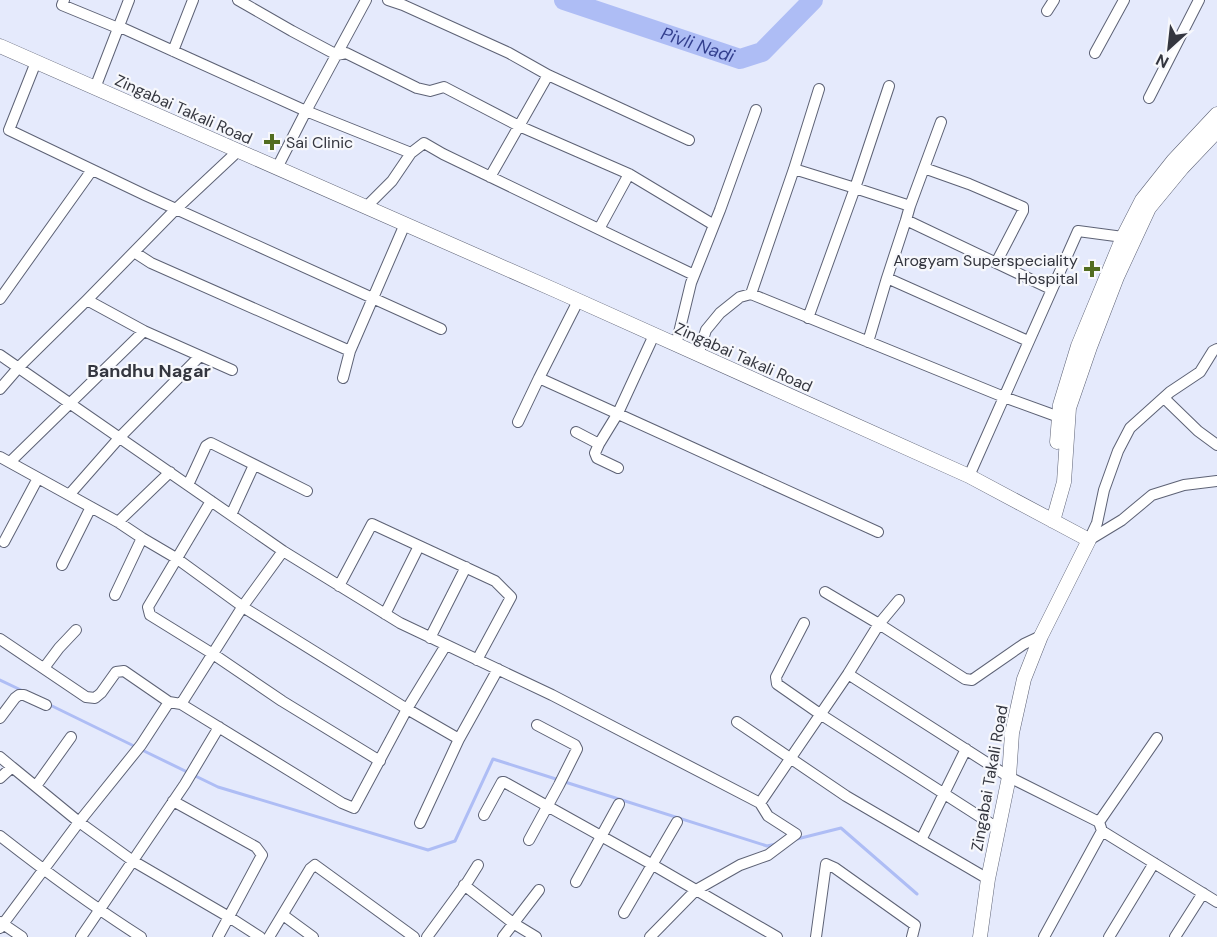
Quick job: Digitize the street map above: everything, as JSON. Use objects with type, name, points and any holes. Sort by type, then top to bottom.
[{"type":"street","points":[[64,0],[62,5],[118,27],[306,111],[411,153]]},
{"type":"street","points":[[95,88],[129,0]]},
{"type":"street","points":[[173,51],[193,0]]},
{"type":"street","points":[[238,0],[337,55],[346,54],[417,88],[430,91],[444,87],[519,126],[629,174],[714,225]]},
{"type":"street","points":[[278,168],[366,0]]},
{"type":"street","points":[[388,0],[509,53],[548,75],[689,140]]},
{"type":"street","points":[[1047,11],[1054,0]]},
{"type":"street","points":[[1095,53],[1124,0]]},
{"type":"street","points":[[1149,98],[1199,0]]},
{"type":"street","name":"Zingabai Takali Road","points":[[0,46],[969,476],[1089,540],[1041,636],[1024,679],[1012,733],[1009,777],[988,879],[980,937]]},
{"type":"street","points":[[36,62],[9,130],[176,209],[441,329]]},
{"type":"street","points":[[490,177],[548,75]]},
{"type":"street","points":[[808,318],[889,86]]},
{"type":"street","points":[[751,294],[819,89]]},
{"type":"street","points":[[676,345],[694,275],[756,110]]},
{"type":"street","points":[[1058,501],[1055,482],[1060,405],[1078,345],[1123,237],[1142,200],[1173,161],[1217,114]]},
{"type":"street","points":[[868,342],[910,206],[941,122]]},
{"type":"street","points":[[1053,521],[1064,482],[1069,408],[1117,278],[1149,208],[1217,131]]},
{"type":"street","points":[[366,207],[392,181],[411,153],[424,143],[694,275]]},
{"type":"street","points":[[0,389],[176,209],[238,151]]},
{"type":"street","points":[[924,168],[1023,207],[996,263]]},
{"type":"street","points":[[794,169],[910,206]]},
{"type":"street","points":[[0,299],[92,170]]},
{"type":"street","points":[[599,229],[629,174]]},
{"type":"street","points":[[906,220],[1051,289]]},
{"type":"street","points":[[343,378],[350,351],[405,225]]},
{"type":"street","points":[[969,476],[1078,231],[1123,237]]},
{"type":"street","points":[[134,252],[151,263],[350,351]]},
{"type":"street","points":[[887,278],[1028,341]]},
{"type":"street","points":[[698,355],[706,330],[720,313],[740,297],[751,294],[1059,417]]},
{"type":"street","points":[[87,300],[144,331],[232,370]]},
{"type":"street","points":[[518,422],[578,301]]},
{"type":"street","points":[[144,331],[70,403],[5,460],[118,522],[176,558],[243,606],[459,739]]},
{"type":"street","points":[[618,468],[597,458],[595,453],[618,413],[654,335]]},
{"type":"street","points":[[1089,540],[1097,523],[1104,490],[1118,451],[1130,428],[1164,398],[1200,372],[1213,351],[1217,349]]},
{"type":"street","points":[[0,355],[283,551],[385,614],[430,638],[552,695],[760,803],[768,816],[796,834],[768,855],[740,865],[696,890],[654,936]]},
{"type":"street","points":[[69,495],[120,437],[200,356]]},
{"type":"street","points":[[539,378],[878,532]]},
{"type":"street","points":[[1164,398],[1198,431],[1217,445]]},
{"type":"street","points":[[576,432],[599,444]]},
{"type":"street","points":[[188,485],[206,446],[211,443],[307,491]]},
{"type":"street","points":[[231,515],[254,465]]},
{"type":"street","points":[[118,522],[170,472]]},
{"type":"street","points":[[4,542],[38,478]]},
{"type":"street","points":[[1089,540],[1122,520],[1152,495],[1184,485],[1217,481]]},
{"type":"street","points":[[211,501],[148,608],[150,615],[282,701],[380,760]]},
{"type":"street","points":[[63,565],[91,507]]},
{"type":"street","points":[[339,586],[372,524],[495,581],[511,597],[477,660]]},
{"type":"street","points":[[115,595],[142,538]]},
{"type":"street","points":[[385,614],[419,546]]},
{"type":"street","points":[[181,704],[243,606],[283,551]]},
{"type":"street","points":[[430,638],[466,567]]},
{"type":"street","points":[[825,592],[965,679],[972,680],[1024,644],[1041,636]]},
{"type":"street","points":[[760,803],[848,674],[879,624],[899,600]]},
{"type":"street","points":[[804,623],[776,677],[777,684],[999,829]]},
{"type":"street","points":[[44,668],[76,630]]},
{"type":"street","points":[[0,639],[86,697],[95,698],[116,672],[124,671],[169,702],[181,704],[342,803],[354,808],[407,709],[446,645]]},
{"type":"street","points":[[420,823],[459,739],[498,669]]},
{"type":"street","points":[[848,674],[1009,777],[1100,827],[1217,902]]},
{"type":"street","points":[[0,718],[19,695],[46,705]]},
{"type":"street","points":[[22,937],[1,925],[138,748],[169,702]]},
{"type":"street","points":[[737,722],[846,796],[988,879]]},
{"type":"street","points":[[529,840],[577,748],[537,725]]},
{"type":"street","points":[[81,937],[185,784],[219,727]]},
{"type":"street","points":[[36,786],[71,737]]},
{"type":"street","points":[[1044,937],[1100,827],[1157,738]]},
{"type":"street","points":[[921,840],[966,749]]},
{"type":"street","points":[[0,757],[79,822],[133,861],[260,937]]},
{"type":"street","points":[[0,778],[12,767]]},
{"type":"street","points":[[484,815],[504,782],[777,937]]},
{"type":"street","points":[[173,801],[256,847],[262,855],[218,937]]},
{"type":"street","points":[[576,882],[619,804]]},
{"type":"street","points":[[624,912],[678,822]]},
{"type":"street","points":[[0,836],[99,911],[141,937]]},
{"type":"street","points":[[1109,937],[1154,863]]},
{"type":"street","points":[[816,937],[826,864],[915,925],[913,937]]},
{"type":"street","points":[[269,937],[310,869],[315,865],[414,937]]},
{"type":"street","points":[[426,937],[478,865]]},
{"type":"street","points":[[464,885],[536,937]]},
{"type":"street","points":[[503,937],[539,890]]},
{"type":"street","points":[[1175,937],[1203,893]]},
{"type":"street","points":[[282,915],[313,937]]},
{"type":"waterway","name":"Pivli Nadi","points":[[564,0],[740,59],[762,52],[813,0]]},
{"type":"waterway","points":[[0,680],[23,691]]},
{"type":"waterway","points":[[48,704],[136,747]]},
{"type":"waterway","points":[[142,750],[218,787],[428,850],[455,841],[493,759],[559,780]]},
{"type":"waterway","points":[[565,782],[767,846],[776,844]]},
{"type":"waterway","points":[[797,839],[841,828],[917,894]]},
{"type":"place","name":"Sai Clinic","points":[[272,142]]},
{"type":"place","name":"Arogyam Superspeciality Hospital","points":[[1092,269]]},
{"type":"district","name":"Bandhu Nagar","points":[[149,371]]}]
